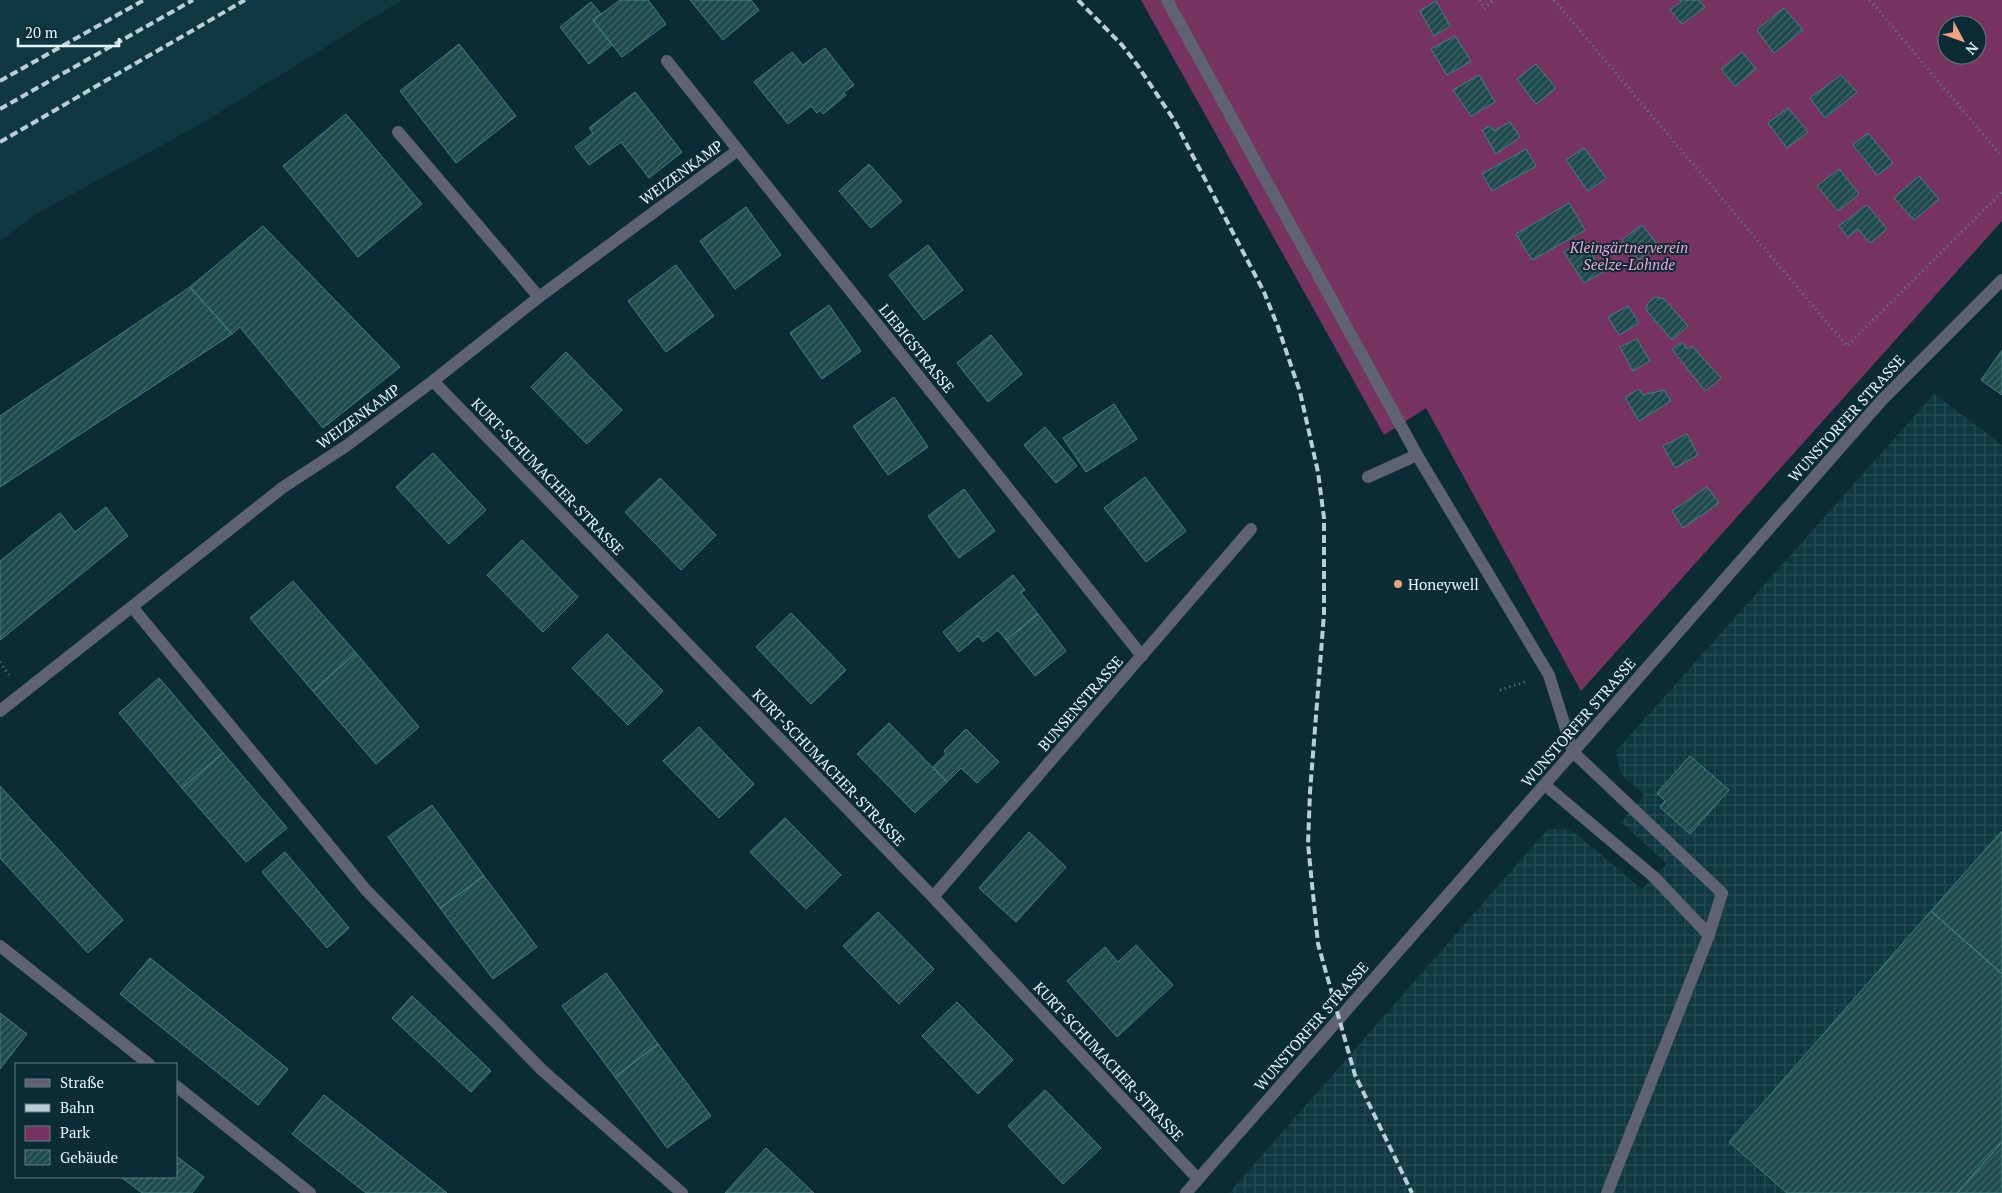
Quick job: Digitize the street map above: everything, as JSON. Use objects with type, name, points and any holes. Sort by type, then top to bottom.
[{"type":"street","points":[[1167,0],[1417,455],[1549,675],[1573,752],[1722,893],[1709,936],[1607,1193]]},
{"type":"street","name":"LIEBIGSTRASSE","points":[[667,61],[1142,656]]},
{"type":"street","points":[[398,132],[539,297]]},
{"type":"street","name":"WEIZENKAMP","points":[[0,711],[133,608],[282,488],[346,446],[433,381],[539,297],[738,150]]},
{"type":"street","name":"WUNSTORFER STRASSE","points":[[1186,1193],[1882,400],[2002,280]]},
{"type":"street","name":"KURT-SCHUMACHER-STRASSE","points":[[433,381],[932,897],[1198,1179]]},
{"type":"street","points":[[1368,477],[1417,455]]},
{"type":"street","name":"BUNSENSTRASSE","points":[[932,897],[1251,529]]},
{"type":"street","points":[[133,608],[366,890],[542,1070],[682,1193]]},
{"type":"street","points":[[1545,785],[1654,878],[1709,936]]},
{"type":"street","points":[[0,946],[148,1063]]},
{"type":"street","points":[[178,1088],[310,1193]]},
{"type":"path","points":[[1480,0],[1484,9],[1493,0]]},
{"type":"path","points":[[1554,0],[1848,346],[2002,192]]},
{"type":"path","points":[[1870,0],[2002,157]]},
{"type":"shaded area","points":[[0,0],[402,0],[199,125],[34,215],[0,240]]},
{"type":"shaded area","points":[[1934,394],[2002,445],[2002,1193],[1229,1193],[1548,829],[1562,829],[1574,832],[1642,889],[1667,864],[1621,822],[1644,795],[1621,774],[1616,751]]},
{"type":"green space","name":"Kleingärtnerverein Seelze-Lohnde","points":[[1141,0],[2002,0],[2002,221],[1581,691],[1426,408],[1384,435]]},
{"type":"building","points":[[620,0],[648,0],[666,24],[622,57],[593,20]]},
{"type":"building","points":[[690,0],[751,0],[759,10],[723,40]]},
{"type":"building","points":[[1680,0],[1699,0],[1705,7],[1682,24],[1670,10],[1681,2]]},
{"type":"building","points":[[1436,1],[1450,26],[1434,36],[1420,11]]},
{"type":"building","points":[[591,2],[601,14],[593,20],[612,45],[589,64],[560,27]]},
{"type":"building","points":[[1784,8],[1803,30],[1774,53],[1757,30]]},
{"type":"building","points":[[1455,36],[1471,61],[1447,75],[1431,49]]},
{"type":"building","points":[[459,44],[516,116],[456,163],[400,91]]},
{"type":"building","points":[[825,48],[854,85],[843,93],[846,95],[823,114],[820,110],[817,113],[811,106],[788,124],[754,82],[792,52],[803,65]]},
{"type":"building","points":[[1742,52],[1756,69],[1735,86],[1721,69]]},
{"type":"building","points":[[1536,64],[1556,88],[1536,104],[1517,79]]},
{"type":"building","points":[[1479,75],[1495,102],[1471,116],[1453,90]]},
{"type":"building","points":[[1841,75],[1857,92],[1825,118],[1810,98]]},
{"type":"building","points":[[635,92],[682,152],[649,178],[621,142],[589,165],[575,147],[593,133],[589,128]]},
{"type":"building","points":[[1788,108],[1808,132],[1787,148],[1768,123]]},
{"type":"building","points":[[346,114],[422,204],[358,257],[283,166]]},
{"type":"building","points":[[1510,122],[1520,137],[1496,154],[1482,130],[1491,126],[1494,131]]},
{"type":"building","points":[[1868,133],[1893,163],[1877,175],[1853,145]]},
{"type":"building","points":[[1584,148],[1606,178],[1588,191],[1566,160]]},
{"type":"building","points":[[1526,149],[1536,166],[1492,191],[1482,174]]},
{"type":"building","points":[[869,164],[902,201],[871,228],[839,191]]},
{"type":"building","points":[[1839,169],[1859,194],[1838,211],[1817,186]]},
{"type":"building","points":[[1919,176],[1939,199],[1914,220],[1894,198]]},
{"type":"building","points":[[1569,203],[1585,230],[1532,260],[1516,234]]},
{"type":"building","points":[[1867,205],[1887,229],[1870,243],[1858,229],[1848,237],[1839,226]]},
{"type":"building","points":[[746,207],[781,255],[735,289],[700,241]]},
{"type":"building","points":[[1642,225],[1658,245],[1639,260],[1622,240]]},
{"type":"building","points":[[263,226],[400,367],[323,428],[240,327],[232,334],[190,287]]},
{"type":"building","points":[[1583,240],[1603,272],[1584,283],[1564,252]]},
{"type":"building","points":[[928,245],[963,290],[924,320],[889,275]]},
{"type":"building","points":[[676,265],[714,316],[666,352],[628,301]]},
{"type":"building","points":[[190,287],[232,334],[0,487],[0,416]]},
{"type":"building","points":[[1655,297],[1664,299],[1688,326],[1672,340],[1646,310],[1648,303]]},
{"type":"building","points":[[829,305],[861,351],[822,379],[790,333]]},
{"type":"building","points":[[1628,306],[1639,323],[1619,335],[1608,317]]},
{"type":"building","points":[[991,335],[1022,374],[988,402],[957,363]]},
{"type":"building","points":[[1637,339],[1650,361],[1633,371],[1620,347]]},
{"type":"building","points":[[1682,342],[1687,349],[1692,346],[1721,378],[1705,391],[1672,349]]},
{"type":"building","points":[[2002,350],[2002,395],[1981,380]]},
{"type":"building","points":[[566,352],[622,410],[587,444],[531,387]]},
{"type":"building","points":[[1639,389],[1643,395],[1664,390],[1671,401],[1639,421],[1625,397]]},
{"type":"building","points":[[894,397],[928,447],[888,475],[853,426]]},
{"type":"building","points":[[1114,404],[1137,439],[1086,472],[1063,438]]},
{"type":"building","points":[[1045,427],[1077,466],[1056,483],[1024,445]]},
{"type":"building","points":[[1687,434],[1698,455],[1675,468],[1663,446]]},
{"type":"building","points":[[433,453],[486,510],[449,544],[396,487]]},
{"type":"building","points":[[1145,477],[1186,531],[1146,562],[1104,508]]},
{"type":"building","points":[[660,478],[716,535],[681,570],[625,512]]},
{"type":"building","points":[[1707,487],[1719,503],[1683,528],[1672,511]]},
{"type":"building","points":[[964,489],[995,531],[959,558],[928,516]]},
{"type":"building","points":[[106,507],[128,536],[0,640],[0,561],[60,513],[75,532]]},
{"type":"building","points":[[522,540],[578,597],[543,632],[487,575]]},
{"type":"building","points":[[1013,575],[1025,590],[1021,593],[1038,614],[1006,640],[998,630],[983,642],[978,636],[959,652],[943,632]]},
{"type":"building","points":[[293,581],[356,653],[313,691],[250,618]]},
{"type":"building","points":[[791,613],[846,670],[811,704],[756,647]]},
{"type":"building","points":[[1038,614],[1066,651],[1035,676],[1006,640]]},
{"type":"building","points":[[607,634],[663,691],[628,725],[572,668]]},
{"type":"building","points":[[356,653],[419,727],[376,764],[313,691]]},
{"type":"building","points":[[159,678],[223,753],[182,788],[119,713]]},
{"type":"building","points":[[889,723],[947,782],[915,813],[857,754]]},
{"type":"building","points":[[699,727],[754,784],[719,818],[663,761]]},
{"type":"building","points":[[966,729],[999,762],[977,783],[961,768],[947,782],[933,767],[946,754],[944,751]]},
{"type":"building","points":[[223,753],[287,828],[246,862],[182,788]]},
{"type":"building","points":[[1690,756],[1729,790],[1690,834],[1660,807],[1665,801],[1657,793]]},
{"type":"building","points":[[0,786],[123,920],[88,953],[0,858]]},
{"type":"building","points":[[432,805],[484,876],[440,908],[388,837]]},
{"type":"building","points":[[785,818],[841,875],[806,909],[750,852]]},
{"type":"building","points":[[2002,831],[2002,974],[1931,911]]},
{"type":"building","points":[[1029,832],[1066,867],[1016,922],[979,888]]},
{"type":"building","points":[[285,852],[349,928],[327,948],[262,872]]},
{"type":"building","points":[[484,876],[537,947],[493,979],[440,908]]},
{"type":"building","points":[[1931,911],[2002,974],[2002,1142],[1957,1193],[1787,1193],[1729,1142]]},
{"type":"building","points":[[878,912],[934,969],[899,1004],[843,946]]},
{"type":"building","points":[[1136,945],[1173,985],[1117,1037],[1067,981],[1105,947],[1118,962]]},
{"type":"building","points":[[150,958],[288,1069],[258,1105],[120,994]]},
{"type":"building","points":[[606,973],[658,1044],[615,1077],[562,1006]]},
{"type":"building","points":[[412,996],[491,1071],[471,1092],[392,1018]]},
{"type":"building","points":[[957,1002],[1013,1060],[978,1094],[922,1036]]},
{"type":"building","points":[[0,1013],[27,1034],[0,1069]]},
{"type":"building","points":[[658,1044],[711,1116],[667,1148],[615,1077]]},
{"type":"building","points":[[1045,1090],[1101,1148],[1063,1184],[1008,1126]]},
{"type":"building","points":[[324,1095],[447,1193],[366,1193],[292,1134]]},
{"type":"building","points":[[2002,1142],[2002,1193],[1957,1193]]},
{"type":"building","points":[[766,1148],[814,1193],[725,1193]]},
{"type":"building","points":[[178,1158],[204,1177],[192,1193],[142,1193],[122,1178],[178,1178]]},
{"type":"railway","points":[[0,81],[144,0]]},
{"type":"railway","points":[[0,109],[193,0]]},
{"type":"railway","points":[[0,142],[245,0]]},
{"type":"railway","points":[[1078,0],[1122,45],[1174,120],[1264,292],[1300,392],[1318,472],[1324,518],[1324,614],[1310,792],[1308,844],[1318,944],[1355,1075],[1412,1193]]},
{"type":"place","name":"Honeywell","points":[[1398,584]]}]
